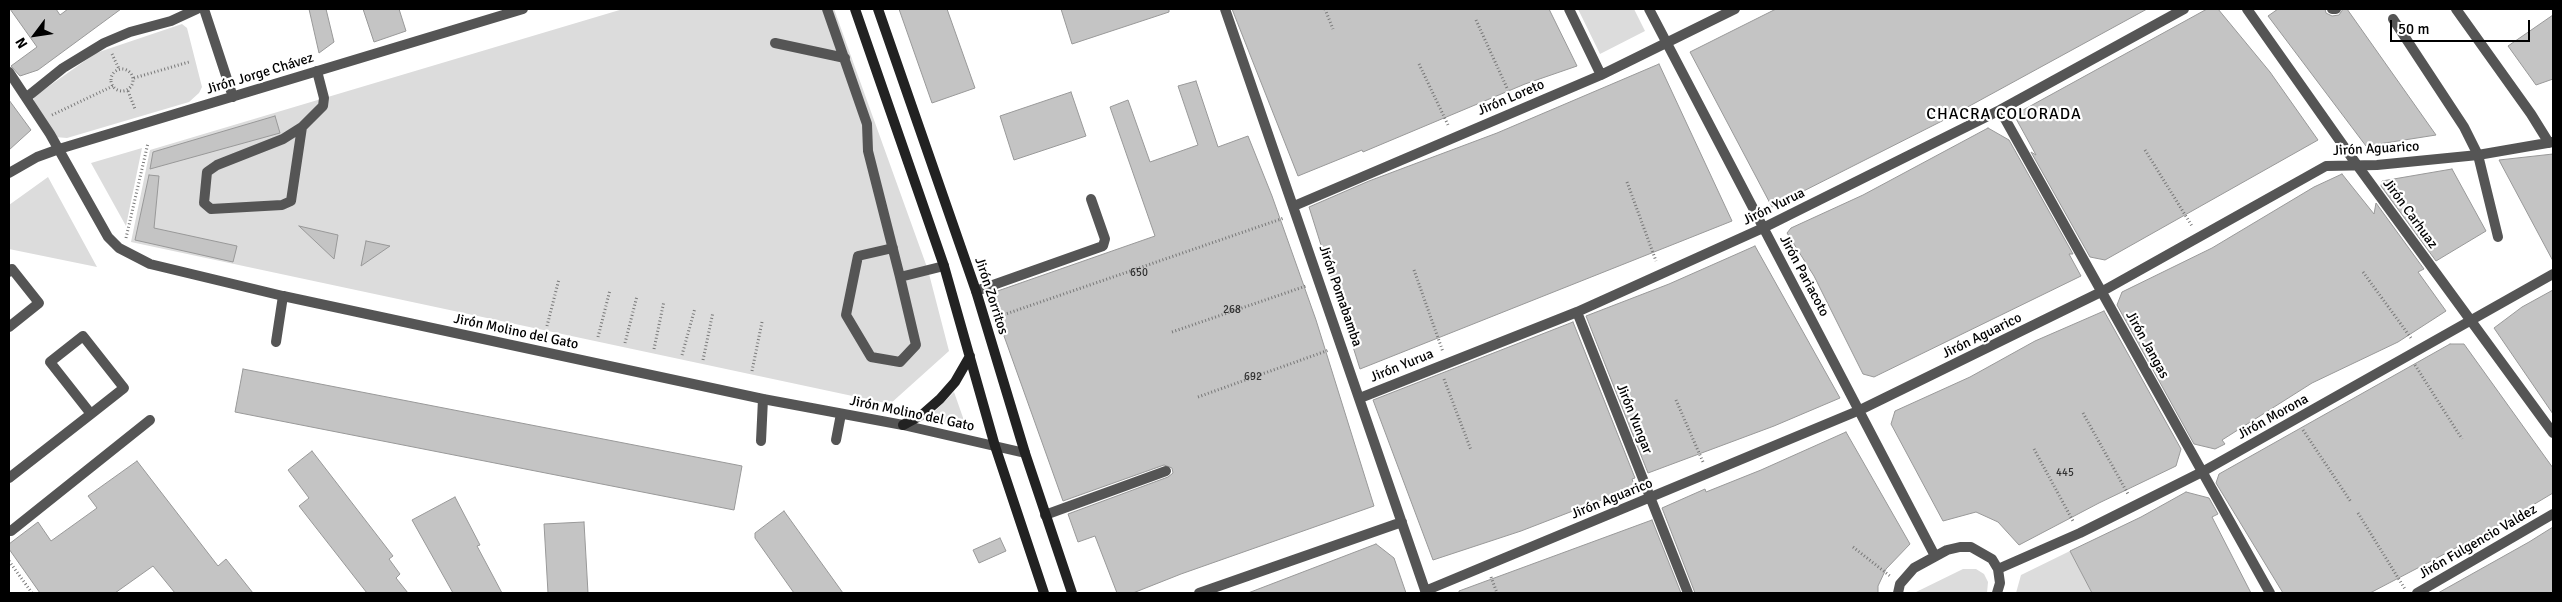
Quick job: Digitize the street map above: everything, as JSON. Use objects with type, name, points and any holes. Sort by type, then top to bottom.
[{"type":"main road","points":[[855,9],[944,266],[995,446],[1044,593]]},
{"type":"main road","name":"Jirón Zorritos","points":[[878,9],[976,291],[1025,453],[1072,593]]},
{"type":"main road","points":[[903,425],[923,414],[940,399],[955,382],[970,356]]},
{"type":"street","points":[[27,97],[63,68],[104,43],[130,32],[171,21],[197,9]]},
{"type":"street","points":[[204,9],[232,97]]},
{"type":"street","name":"Jirón Jorge Chávez","points":[[9,173],[37,157],[59,149],[523,9]]},
{"type":"street","points":[[827,9],[867,124],[868,151],[893,248],[916,345],[900,362],[871,357],[846,315],[858,256],[893,248]]},
{"type":"street","name":"Jirón Pomabamba","points":[[1225,9],[1320,280],[1425,592]]},
{"type":"street","points":[[1569,9],[1601,75]]},
{"type":"street","name":"Jirón Pariacoto","points":[[1649,9],[1935,556]]},
{"type":"street","name":"Jirón Loreto","points":[[1295,210],[1454,138],[1601,75],[1736,9]]},
{"type":"street","name":"Jirón Yurua","points":[[1360,398],[1577,312],[1661,276],[1763,228],[2000,110],[2184,9]]},
{"type":"street","name":"Jirón Carhuaz","points":[[2247,9],[2357,166],[2553,433]]},
{"type":"street","points":[[2456,9],[2551,143]]},
{"type":"street","points":[[2393,19],[2464,127],[2478,155],[2498,237]]},
{"type":"street","points":[[775,43],[845,58]]},
{"type":"street","points":[[302,127],[291,201],[282,205],[211,209],[204,203],[207,172],[217,166],[283,139],[302,127],[323,106],[324,98],[317,71]]},
{"type":"street","name":"Jirón Molino del Gato","points":[[9,72],[59,149],[99,224],[119,248],[134,257],[172,271],[283,296],[763,400],[903,425],[1025,453]]},
{"type":"street","name":"Jirón Jangas","points":[[2000,110],[2270,593]]},
{"type":"street","name":"Jirón Aguarico","points":[[1425,592],[1860,410],[2101,292],[2326,166],[2357,166],[2478,155],[2551,143]]},
{"type":"street","points":[[976,291],[1103,246],[1105,239],[1091,199]]},
{"type":"street","points":[[900,277],[944,266]]},
{"type":"street","points":[[9,272],[12,269],[39,303],[9,327]]},
{"type":"street","name":"Jirón Morona","points":[[1998,570],[2080,533],[2202,472],[2553,274]]},
{"type":"street","points":[[276,342],[283,296]]},
{"type":"street","name":"Jirón Yungar","points":[[1577,312],[1688,593]]},
{"type":"street","points":[[9,478],[91,414],[124,388],[83,336],[50,362],[91,414]]},
{"type":"street","points":[[761,441],[763,400]]},
{"type":"street","points":[[836,440],[841,414]]},
{"type":"street","points":[[9,530],[11,531],[150,420]]},
{"type":"street","points":[[1045,515],[1166,471]]},
{"type":"street","name":"Jirón Fulgencio Valdez","points":[[2416,593],[2553,514]]},
{"type":"street","points":[[1199,593],[1402,522]]},
{"type":"street","points":[[1899,588],[1914,568],[1935,556],[1960,547],[1971,547],[1992,559],[1998,570],[2000,583],[1997,593]]},
{"type":"path","points":[[1325,9],[1333,29]]},
{"type":"path","points":[[1476,20],[1517,111]]},
{"type":"path","points":[[110,50],[119,69]]},
{"type":"path","points":[[134,78],[190,62]]},
{"type":"path","points":[[1419,64],[1454,138]]},
{"type":"path","points":[[119,69],[128,70],[134,78],[134,83],[128,91]]},
{"type":"path","points":[[119,69],[111,77],[112,86],[117,91],[128,91]]},
{"type":"path","points":[[46,118],[112,86]]},
{"type":"path","points":[[128,91],[135,109]]},
{"type":"path","points":[[126,241],[148,143]]},
{"type":"path","points":[[2145,150],[2198,237]]},
{"type":"path","points":[[1627,182],[1661,276]]},
{"type":"path","points":[[985,321],[1295,210]]},
{"type":"path","points":[[1414,270],[1471,450]]},
{"type":"path","points":[[2363,272],[2420,349]]},
{"type":"path","points":[[547,326],[559,279]]},
{"type":"path","points":[[1172,332],[1320,280]]},
{"type":"path","points":[[598,337],[610,290]]},
{"type":"path","points":[[625,343],[637,296]]},
{"type":"path","points":[[654,349],[664,301]]},
{"type":"path","points":[[682,355],[695,308]]},
{"type":"path","points":[[703,360],[713,312]]},
{"type":"path","points":[[752,371],[762,322]]},
{"type":"path","points":[[1198,397],[1342,345]]},
{"type":"path","points":[[2409,355],[2462,439]]},
{"type":"path","points":[[1676,400],[1708,475]]},
{"type":"path","points":[[2083,413],[2134,506]]},
{"type":"path","points":[[2297,420],[2350,502]]},
{"type":"path","points":[[2034,449],[2080,533]]},
{"type":"path","points":[[2358,513],[2407,593]]},
{"type":"path","points":[[1853,548],[1899,588]]},
{"type":"path","points":[[9,561],[32,593]]},
{"type":"shaded area","points":[[623,9],[834,9],[928,270],[949,351],[890,404],[131,242],[150,150]]},
{"type":"shaded area","points":[[1578,9],[1634,9],[1645,31],[1600,54]]},
{"type":"shaded area","points":[[182,24],[187,28],[202,87],[199,93],[189,102],[67,138],[55,137],[32,104],[35,96],[96,53]]},
{"type":"shaded area","points":[[142,148],[126,226],[91,163]]},
{"type":"shaded area","points":[[48,177],[97,267],[9,249],[9,205]]},
{"type":"shaded area","points":[[954,392],[967,429],[931,420],[930,416]]},
{"type":"shaded area","points":[[2070,551],[2092,593],[2016,593],[2021,575]]},
{"type":"shaded area","points":[[1963,569],[1976,569],[1984,574],[1988,582],[1987,593],[1914,593]]},
{"type":"building","points":[[10,9],[56,9],[60,15],[68,9],[121,9],[38,70],[20,76],[11,66],[37,47]]},
{"type":"building","points":[[309,9],[326,9],[334,42],[319,53]]},
{"type":"building","points":[[363,9],[399,9],[406,31],[374,42]]},
{"type":"building","points":[[899,9],[947,9],[975,88],[932,103]]},
{"type":"building","points":[[1061,9],[1169,9],[1169,12],[1072,44]]},
{"type":"building","points":[[1232,9],[1549,9],[1577,66],[1525,84],[1363,152],[1362,150],[1298,176]]},
{"type":"building","points":[[1776,9],[2147,9],[1942,121],[1772,207],[1690,52]]},
{"type":"building","points":[[2207,9],[2218,9],[2270,72],[2318,140],[2105,260],[2090,257],[2031,152],[2036,155],[2014,115]]},
{"type":"building","points":[[2278,9],[2325,9],[2326,13],[2332,16],[2339,15],[2343,9],[2347,9],[2436,135],[2366,146],[2268,16]]},
{"type":"building","points":[[2553,15],[2553,79],[2536,85],[2508,46]]},
{"type":"building","points":[[1659,64],[1732,221],[1360,369],[1309,207],[1369,181],[1497,133]]},
{"type":"building","points":[[1196,81],[1218,147],[1248,136],[1272,196],[1316,320],[1374,506],[1181,574],[1133,593],[1117,593],[1095,536],[1078,542],[1068,514],[1168,477],[1173,473],[1172,468],[1164,465],[1063,501],[989,294],[1155,236],[1110,107],[1128,100],[1150,162],[1198,145],[1178,86]]},
{"type":"building","points":[[1071,92],[1086,136],[1014,160],[1000,116]]},
{"type":"building","points":[[9,100],[31,130],[9,150]]},
{"type":"building","points":[[275,116],[280,133],[150,169],[153,152]]},
{"type":"building","points":[[1988,128],[2009,140],[2073,254],[2069,254],[2081,276],[1874,377],[1863,374],[1814,276],[1787,233],[1791,228],[1863,195]]},
{"type":"building","points":[[2553,154],[2553,261],[2499,160]]},
{"type":"building","points":[[2452,169],[2486,231],[2436,261],[2381,186],[2382,181]]},
{"type":"building","points":[[2342,174],[2374,214],[2376,203],[2424,269],[2418,272],[2446,311],[2398,342],[2312,383],[2222,440],[2225,444],[2215,449],[2194,444],[2117,305],[2122,292],[2212,248],[2314,187]]},
{"type":"building","points":[[149,175],[159,176],[154,228],[237,246],[233,262],[135,240]]},
{"type":"building","points":[[299,226],[338,235],[334,259]]},
{"type":"building","points":[[366,241],[390,246],[361,266]]},
{"type":"building","points":[[1755,246],[1840,398],[1774,426],[1648,473],[1586,316],[1669,284]]},
{"type":"building","points":[[2553,290],[2553,414],[2494,328],[2522,307]]},
{"type":"building","points":[[2104,311],[2181,449],[2176,466],[2099,503],[2019,545],[1998,522],[1976,512],[1943,521],[1891,424],[1895,411],[1970,377],[2035,341]]},
{"type":"building","points":[[1573,322],[1635,478],[1632,479],[1635,487],[1521,531],[1433,560],[1373,400]]},
{"type":"building","points":[[2450,344],[2464,344],[2553,468],[2553,493],[2496,527],[2370,593],[2283,593],[2216,483],[2219,474]]},
{"type":"building","points":[[243,369],[742,466],[734,510],[235,412]]},
{"type":"building","points":[[1846,432],[1910,544],[1886,569],[1878,586],[1878,593],[1695,593],[1662,508],[1705,489],[1706,492],[1761,470]]},
{"type":"building","points":[[312,451],[393,556],[389,559],[400,574],[396,578],[408,593],[367,593],[299,506],[309,498],[288,470]]},
{"type":"building","points":[[137,461],[218,566],[226,559],[253,593],[175,593],[153,566],[115,593],[40,593],[9,549],[9,544],[38,522],[51,541],[97,508],[88,496]]},
{"type":"building","points":[[2186,492],[2209,498],[2218,514],[2212,517],[2251,593],[2092,593],[2070,551],[2141,517]]},
{"type":"building","points":[[455,497],[480,545],[477,546],[502,593],[453,593],[412,520]]},
{"type":"building","points":[[784,511],[843,593],[794,593],[755,538],[755,533]]},
{"type":"building","points":[[1652,520],[1681,593],[1459,593],[1459,591]]},
{"type":"building","points":[[584,522],[588,593],[548,593],[544,524]]},
{"type":"building","points":[[2553,527],[2553,593],[2438,593],[2529,542]]},
{"type":"building","points":[[1000,538],[1006,551],[979,563],[973,550]]},
{"type":"building","points":[[1376,544],[1394,558],[1406,593],[1248,593]]},
{"type":"district","name":"CHACRA COLORADA","points":[[2004,115]]}]
